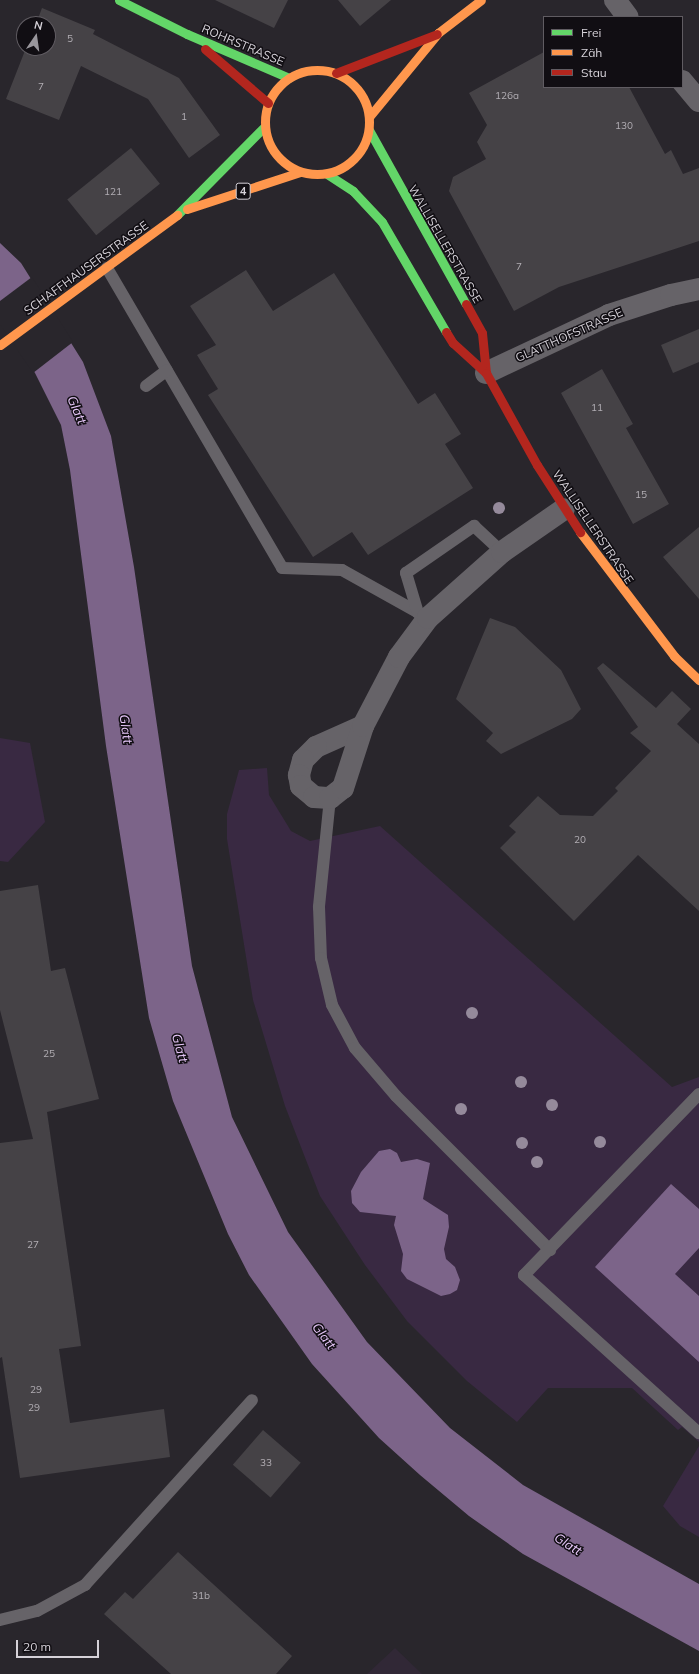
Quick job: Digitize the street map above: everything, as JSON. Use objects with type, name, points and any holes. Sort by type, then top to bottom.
[{"type":"main road","name":"ROHRSTRASSE","points":[[120,0],[187,34],[288,78]]},
{"type":"main road","points":[[369,117],[438,33],[481,0]]},
{"type":"main road","points":[[264,127],[268,103],[276,89],[288,78],[304,71],[336,73],[438,33]]},
{"type":"main road","name":"ROHRSTRASSE","points":[[187,34],[268,103]]},
{"type":"main road","name":"SCHAFFHAUSERSTRASSE","points":[[186,209],[300,172],[326,174],[350,163],[366,142],[369,130],[369,117],[358,91],[336,73]]},
{"type":"main road","name":"SCHAFFHAUSERSTRASSE","points":[[0,345],[186,209],[264,127],[275,155],[300,172]]},
{"type":"main road","name":"WALLISELLERSTRASSE","points":[[369,130],[482,333],[486,373]]},
{"type":"main road","name":"WALLISELLERSTRASSE","points":[[326,174],[353,191],[377,217],[453,343],[486,373],[564,509],[634,608],[699,680]]},
{"type":"street","points":[[615,0],[627,16]]},
{"type":"street","points":[[683,82],[699,101]]},
{"type":"street","name":"GLATTHOFSTRASSE","points":[[486,373],[609,315],[671,295],[699,289]]},
{"type":"street","points":[[363,726],[316,746],[303,760],[299,775],[301,786],[314,797],[330,798],[343,788],[363,726],[423,615],[502,552],[564,509]]},
{"type":"lane","points":[[107,268],[282,568],[342,570],[423,615]]},
{"type":"lane","points":[[146,386],[167,370]]},
{"type":"lane","points":[[423,615],[406,573],[474,526],[502,552]]},
{"type":"lane","points":[[330,798],[319,907],[321,958],[332,1005],[355,1048],[396,1096],[550,1250]]},
{"type":"lane","points":[[699,1094],[550,1250],[524,1275],[699,1433]]},
{"type":"lane","points":[[0,1620],[37,1611],[85,1585],[252,1400]]},
{"type":"shaded area","points":[[0,738],[30,743],[45,822],[8,862],[0,861]]},
{"type":"shaded area","points":[[267,768],[269,795],[291,831],[310,841],[380,826],[672,1087],[699,1077],[699,1442],[682,1427],[678,1430],[632,1388],[548,1388],[517,1422],[467,1381],[407,1321],[365,1265],[320,1196],[285,1106],[253,1000],[227,839],[227,814],[239,770]]},
{"type":"shaded area","points":[[699,1446],[699,1537],[680,1526],[663,1506]]},
{"type":"shaded area","points":[[395,1648],[422,1674],[367,1674]]},
{"type":"water","name":"Glatt","points":[[0,243],[21,263],[83,362],[111,436],[134,567],[192,966],[232,1117],[288,1232],[367,1342],[450,1428],[523,1485],[699,1584],[699,1651],[523,1554],[469,1516],[420,1475],[379,1438],[312,1364],[249,1275],[228,1234],[173,1101],[149,1018],[106,746],[70,470],[61,425],[35,373],[0,321]]},
{"type":"water","points":[[390,1149],[397,1153],[401,1162],[417,1159],[430,1163],[423,1199],[448,1215],[449,1227],[444,1249],[446,1259],[455,1267],[460,1280],[457,1290],[450,1294],[441,1296],[407,1279],[401,1271],[403,1254],[394,1225],[396,1216],[360,1212],[352,1203],[351,1191],[361,1172],[379,1151]]},
{"type":"water","points":[[671,1184],[699,1209],[699,1248],[675,1274],[699,1296],[699,1362],[595,1267]]},
{"type":"pier","points":[[32,277],[73,342],[33,373],[0,324],[0,301]]},
{"type":"building","points":[[215,0],[288,0],[274,28]]},
{"type":"building","points":[[338,0],[391,0],[360,26]]},
{"type":"building","points":[[42,8],[95,30],[93,34],[179,78],[220,135],[189,158],[148,99],[81,66],[59,120],[6,99],[23,56],[56,56],[56,16],[39,16]]},
{"type":"building","points":[[543,53],[543,88],[630,88],[665,154],[671,150],[683,174],[699,168],[699,241],[559,287],[514,311],[449,191],[453,177],[486,159],[477,142],[487,125],[469,93]]},
{"type":"building","points":[[131,148],[160,184],[96,235],[67,200]]},
{"type":"building","points":[[246,270],[273,311],[334,273],[418,404],[435,393],[461,434],[445,444],[473,488],[368,555],[352,532],[313,557],[208,395],[218,389],[197,355],[216,345],[190,306]]},
{"type":"building","points":[[699,329],[699,362],[673,373],[661,345]]},
{"type":"building","points":[[602,369],[633,424],[626,428],[669,504],[633,524],[561,393]]},
{"type":"building","points":[[699,527],[699,599],[663,557]]},
{"type":"building","points":[[490,618],[515,627],[561,670],[581,709],[572,719],[501,754],[486,741],[493,733],[456,699]]},
{"type":"building","points":[[603,663],[656,708],[672,691],[691,709],[677,724],[699,744],[699,911],[638,855],[574,921],[500,848],[516,832],[509,826],[538,796],[560,815],[593,816],[618,791],[615,788],[651,751],[630,733],[638,727],[597,668]]},
{"type":"building","points":[[38,885],[51,971],[65,968],[99,1099],[47,1112],[81,1346],[59,1349],[70,1423],[164,1409],[170,1457],[20,1478],[2,1357],[0,1358],[0,1143],[33,1139],[0,1010],[0,891]]},
{"type":"building","points":[[263,1430],[301,1463],[271,1498],[233,1465]]},
{"type":"building","points":[[178,1552],[292,1656],[276,1674],[171,1674],[104,1614],[125,1592],[133,1599]]},
{"type":"traffic: fast","points":[[119,0],[187,34],[289,78]]},
{"type":"traffic: fast","points":[[177,215],[264,127]]},
{"type":"traffic: fast","points":[[369,130],[466,304]]},
{"type":"traffic: fast","points":[[327,174],[353,191],[382,222],[446,332]]},
{"type":"traffic: slow","points":[[369,117],[438,33],[481,0]]},
{"type":"traffic: slow","points":[[317,70],[337,74],[346,78],[354,85],[361,93],[365,102],[369,122],[365,142],[361,151],[354,159],[346,166],[337,170],[317,174],[297,170],[288,166],[280,159],[273,151],[269,142],[265,122],[269,102],[273,93],[280,85],[288,78],[297,74],[317,70]]},
{"type":"traffic: slow","points":[[187,209],[300,172]]},
{"type":"traffic: slow","points":[[0,345],[177,215]]},
{"type":"traffic: slow","points":[[580,532],[674,656],[699,680]]},
{"type":"traffic: jam","points":[[336,73],[437,34]]},
{"type":"traffic: jam","points":[[205,49],[268,103]]},
{"type":"traffic: jam","points":[[466,304],[482,333],[486,373]]},
{"type":"traffic: jam","points":[[446,332],[453,343],[486,373],[537,465],[580,532]]}]
